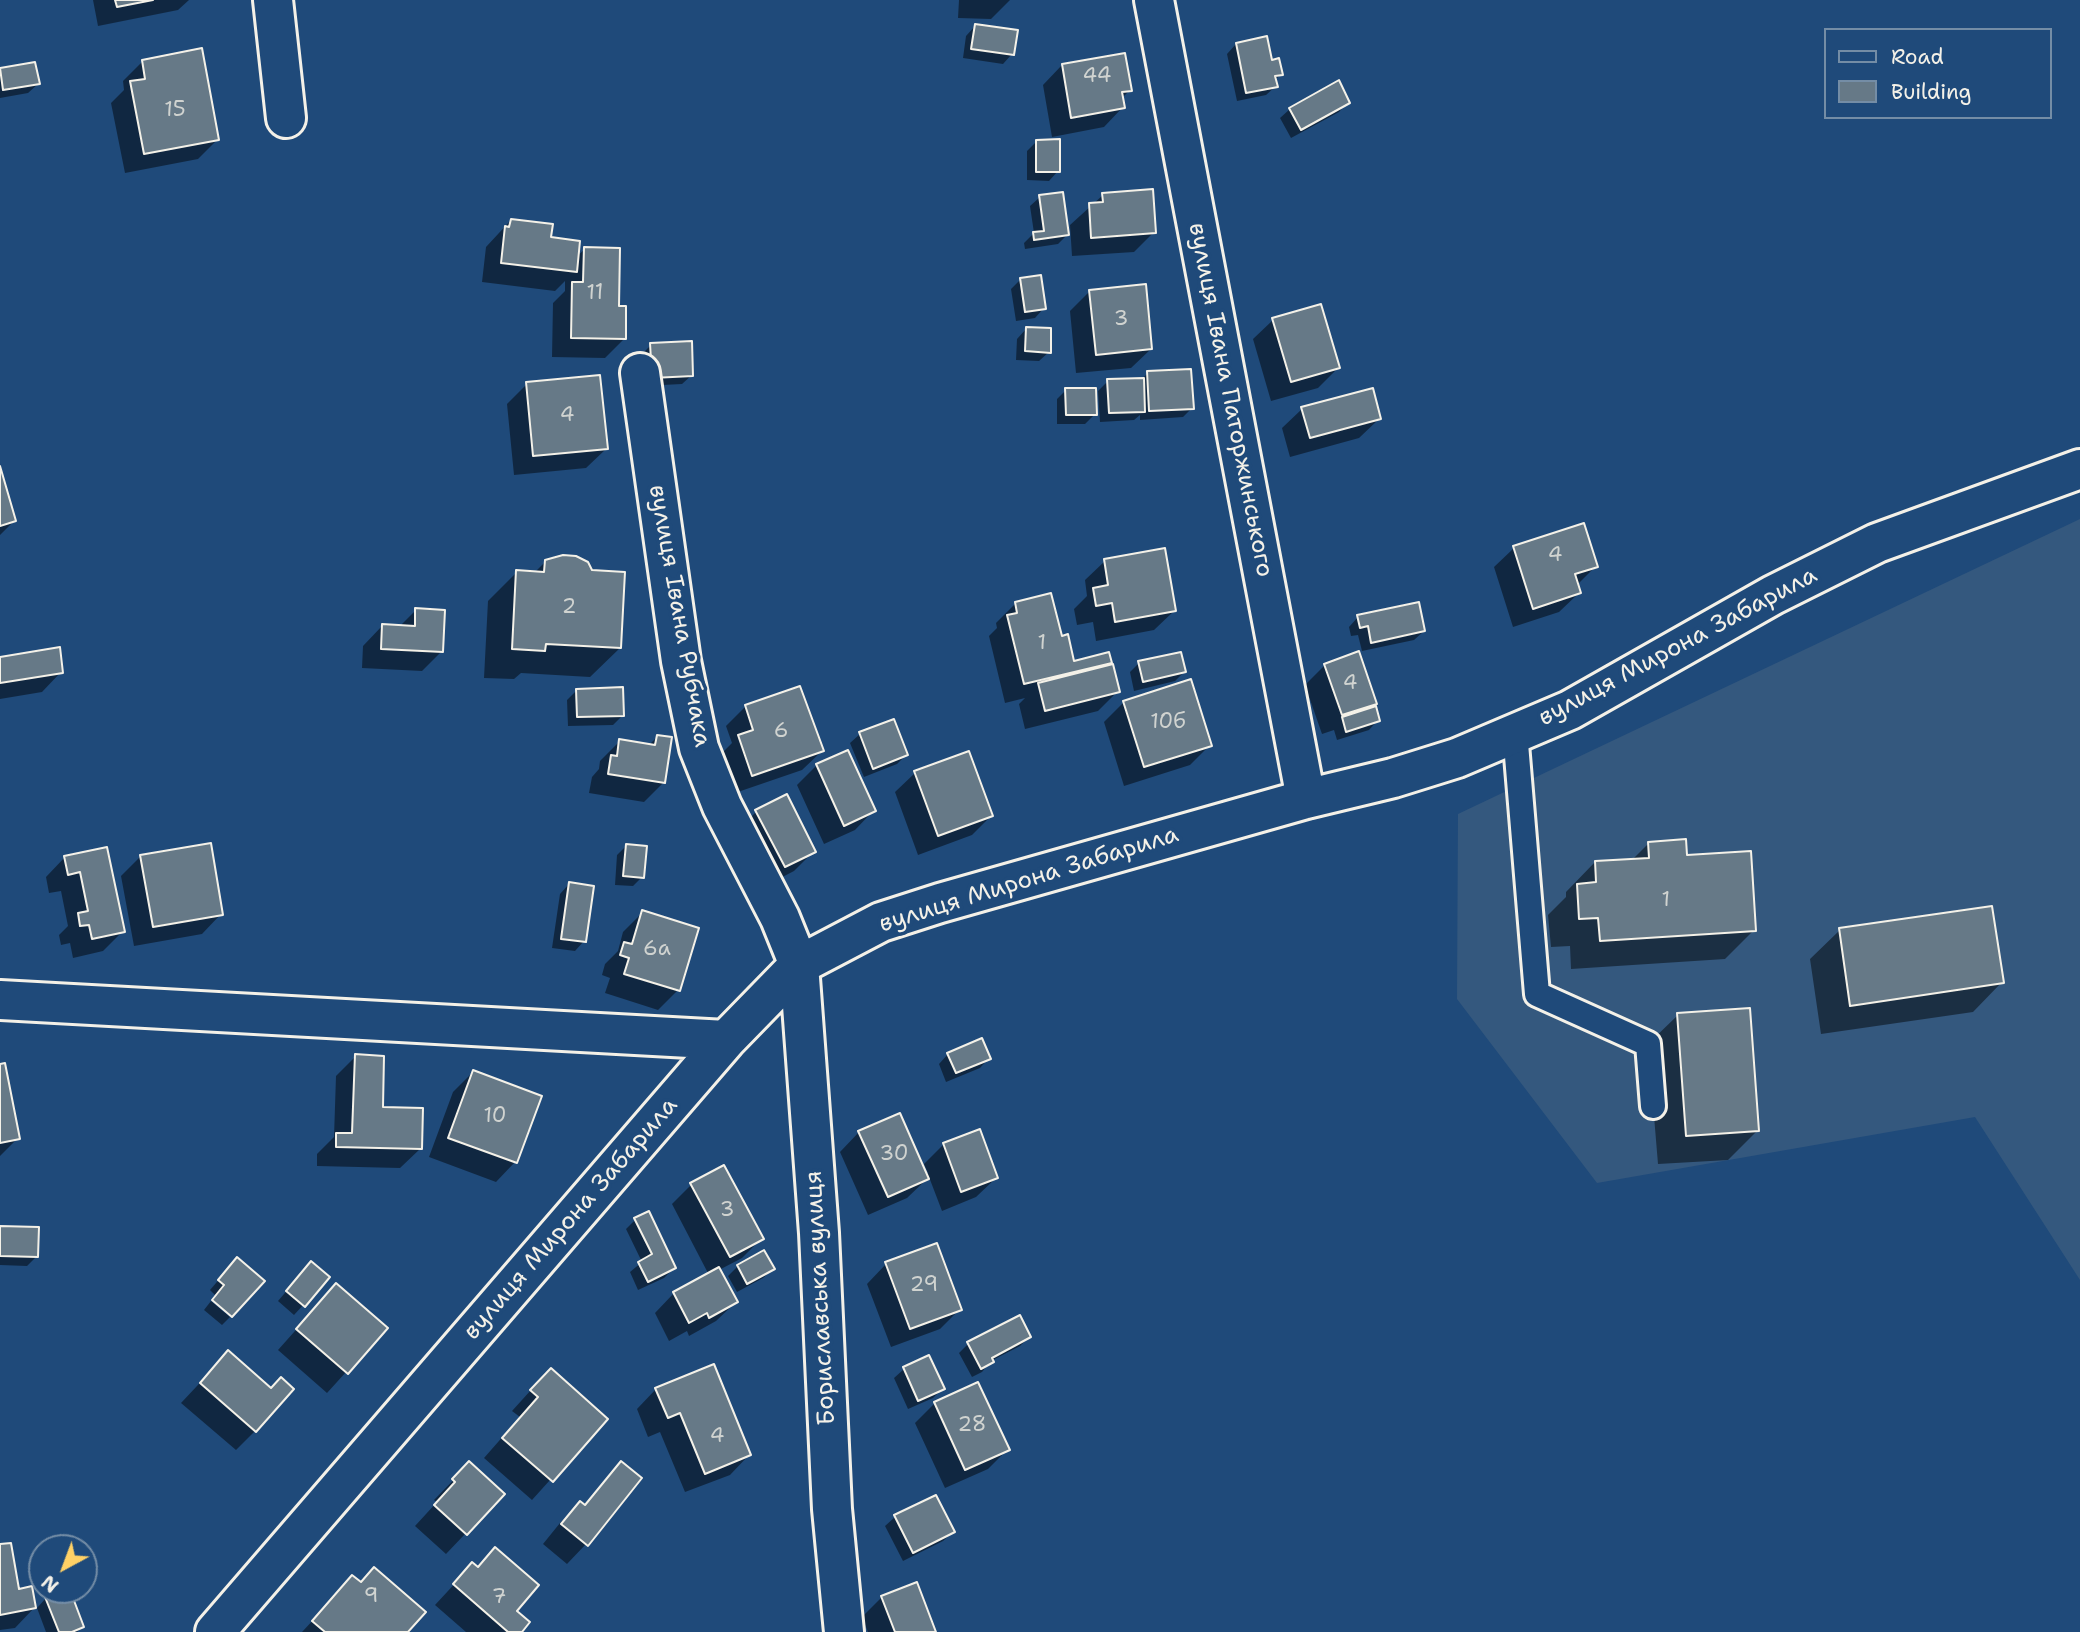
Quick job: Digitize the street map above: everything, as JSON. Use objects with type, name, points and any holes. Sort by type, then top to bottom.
[{"type":"street","points":[[273,0],[286,118]]},
{"type":"street","name":"вулиця Івана Паторжинського","points":[[1154,0],[1306,799]]},
{"type":"street","name":"вулиця Івана Рубчака","points":[[640,373],[681,662],[699,748],[722,806],[780,918],[799,965]]},
{"type":"street","name":"вулиця Мирона Забарила","points":[[215,1632],[726,1040],[799,965],[880,922],[1016,880],[1306,799],[1393,778],[1457,758],[1570,710],[1773,595],[1877,543],[2080,469]]},
{"type":"street","name":"Бориславська вулиця","points":[[799,965],[819,1233],[832,1509],[844,1632]]},
{"type":"street","points":[[0,1000],[726,1040]]},
{"type":"lane","points":[[1515,732],[1537,994],[1648,1044],[1653,1106]]},
{"type":"shaded area","points":[[2080,519],[2080,1280],[1975,1117],[1597,1183],[1457,999],[1458,814]]},
{"type":"building","points":[[115,0],[153,0],[117,7]]},
{"type":"building","points":[[975,24],[1018,30],[1014,55],[971,49]]},
{"type":"building","points":[[1267,36],[1272,60],[1279,58],[1283,75],[1275,76],[1278,87],[1246,93],[1236,43]]},
{"type":"building","points":[[202,48],[219,140],[144,154],[130,81],[145,79],[142,60]]},
{"type":"building","points":[[1125,53],[1132,91],[1122,92],[1125,108],[1071,118],[1062,64]]},
{"type":"building","points":[[35,62],[40,84],[3,90],[0,68]]},
{"type":"building","points":[[1339,80],[1350,103],[1301,130],[1289,108]]},
{"type":"building","points":[[1060,139],[1060,172],[1036,172],[1036,140]]},
{"type":"building","points":[[1153,189],[1156,233],[1091,238],[1089,203],[1103,202],[1102,193]]},
{"type":"building","points":[[1063,192],[1069,235],[1034,240],[1033,232],[1044,231],[1039,195]]},
{"type":"building","points":[[511,219],[553,224],[551,237],[580,241],[577,272],[501,263],[505,226],[509,227]]},
{"type":"building","points":[[584,247],[620,248],[619,306],[626,306],[626,339],[571,338],[572,282],[583,282]]},
{"type":"building","points":[[1041,275],[1046,309],[1025,312],[1020,278]]},
{"type":"building","points":[[1146,284],[1152,349],[1096,355],[1089,290]]},
{"type":"building","points":[[1321,304],[1340,368],[1291,382],[1272,318]]},
{"type":"building","points":[[1026,327],[1051,328],[1051,353],[1025,351]]},
{"type":"building","points":[[692,341],[693,376],[652,378],[650,343]]},
{"type":"building","points":[[1191,369],[1194,409],[1149,411],[1147,371]]},
{"type":"building","points":[[600,375],[608,449],[533,456],[526,382]]},
{"type":"building","points":[[1144,378],[1145,412],[1109,413],[1107,379]]},
{"type":"building","points":[[1065,388],[1096,388],[1097,415],[1066,415]]},
{"type":"building","points":[[1373,388],[1381,419],[1310,438],[1301,407]]},
{"type":"building","points":[[0,466],[16,521],[0,526]]},
{"type":"building","points":[[1584,523],[1598,567],[1575,574],[1581,593],[1533,609],[1513,546]]},
{"type":"building","points":[[1165,548],[1176,611],[1115,622],[1112,603],[1096,606],[1093,588],[1108,585],[1104,559]]},
{"type":"building","points":[[563,555],[576,556],[588,562],[592,570],[625,572],[621,648],[546,644],[545,651],[512,649],[516,570],[544,572],[545,560]]},
{"type":"building","points":[[1051,593],[1062,636],[1068,634],[1074,661],[1109,652],[1112,663],[1024,684],[1007,615],[1017,613],[1015,602]]},
{"type":"building","points":[[1419,602],[1425,631],[1371,643],[1368,626],[1360,628],[1357,615]]},
{"type":"building","points":[[415,608],[445,610],[443,652],[381,649],[382,624],[415,626]]},
{"type":"building","points":[[60,647],[63,673],[0,683],[0,657]]},
{"type":"building","points":[[1359,651],[1377,704],[1342,715],[1324,664]]},
{"type":"building","points":[[1181,652],[1186,672],[1143,682],[1138,661]]},
{"type":"building","points":[[1113,664],[1120,692],[1045,711],[1038,683]]},
{"type":"building","points":[[1191,679],[1212,746],[1144,767],[1123,701]]},
{"type":"building","points":[[800,686],[824,751],[752,776],[738,735],[753,730],[745,705]]},
{"type":"building","points":[[623,687],[624,716],[577,717],[576,689]]},
{"type":"building","points":[[1376,706],[1380,721],[1346,732],[1342,717]]},
{"type":"building","points":[[894,719],[908,755],[873,769],[859,732]]},
{"type":"building","points":[[657,735],[672,737],[665,783],[608,774],[611,755],[617,756],[619,739],[655,745]]},
{"type":"building","points":[[848,750],[876,811],[844,826],[816,764]]},
{"type":"building","points":[[969,751],[993,816],[938,836],[914,771]]},
{"type":"building","points":[[787,794],[816,852],[785,867],[755,810]]},
{"type":"building","points":[[1686,839],[1687,855],[1751,851],[1756,931],[1600,941],[1598,918],[1579,919],[1577,884],[1596,882],[1595,861],[1649,858],[1648,842]]},
{"type":"building","points":[[211,843],[223,915],[153,927],[140,855]]},
{"type":"building","points":[[626,844],[647,846],[644,878],[623,876]]},
{"type":"building","points":[[107,847],[125,932],[92,939],[89,925],[80,926],[78,913],[88,911],[80,872],[68,875],[64,856]]},
{"type":"building","points":[[569,882],[594,886],[586,942],[561,939]]},
{"type":"building","points":[[1992,906],[2004,983],[1850,1006],[1839,928]]},
{"type":"building","points":[[642,910],[699,928],[680,991],[624,974],[629,958],[620,955],[624,942],[632,944]]},
{"type":"building","points":[[1750,1008],[1759,1131],[1686,1136],[1677,1013]]},
{"type":"building","points":[[982,1038],[991,1059],[956,1073],[947,1053]]},
{"type":"building","points":[[355,1054],[384,1056],[383,1107],[423,1108],[422,1149],[336,1147],[336,1133],[352,1133]]},
{"type":"building","points":[[5,1063],[20,1139],[0,1143],[0,1064]]},
{"type":"building","points":[[473,1070],[542,1096],[517,1163],[448,1138]]},
{"type":"building","points":[[900,1113],[929,1179],[888,1197],[858,1131]]},
{"type":"building","points":[[980,1129],[998,1178],[961,1192],[943,1143]]},
{"type":"building","points":[[724,1165],[764,1239],[730,1257],[690,1183]]},
{"type":"building","points":[[649,1211],[676,1268],[648,1282],[638,1262],[652,1254],[634,1218]]},
{"type":"building","points":[[0,1226],[39,1227],[38,1257],[0,1256]]},
{"type":"building","points":[[937,1243],[962,1310],[910,1329],[885,1262]]},
{"type":"building","points":[[764,1250],[775,1269],[747,1284],[737,1265]]},
{"type":"building","points":[[237,1257],[265,1281],[232,1317],[212,1300],[224,1285],[218,1280]]},
{"type":"building","points":[[311,1261],[330,1277],[305,1307],[286,1291]]},
{"type":"building","points":[[719,1267],[738,1302],[709,1318],[707,1313],[689,1323],[673,1292]]},
{"type":"building","points":[[336,1283],[388,1328],[348,1374],[296,1329]]},
{"type":"building","points":[[1020,1315],[1031,1337],[992,1358],[994,1362],[981,1369],[967,1342]]},
{"type":"building","points":[[228,1350],[271,1388],[281,1377],[294,1389],[256,1432],[200,1383]]},
{"type":"building","points":[[929,1355],[945,1389],[918,1401],[903,1367]]},
{"type":"building","points":[[714,1364],[751,1455],[705,1474],[680,1413],[668,1418],[655,1388]]},
{"type":"building","points":[[551,1368],[608,1419],[553,1482],[502,1438],[538,1397],[530,1390]]},
{"type":"building","points":[[978,1382],[1010,1450],[965,1470],[934,1402]]},
{"type":"building","points":[[469,1461],[505,1494],[467,1535],[434,1505],[455,1482],[452,1479]]},
{"type":"building","points":[[621,1461],[642,1478],[588,1546],[561,1524],[580,1501],[585,1505]]},
{"type":"building","points":[[936,1495],[955,1532],[913,1553],[894,1515]]},
{"type":"building","points":[[11,1543],[19,1589],[28,1587],[28,1604],[35,1604],[36,1608],[0,1615],[0,1544]]},
{"type":"building","points":[[495,1547],[539,1585],[517,1611],[530,1622],[522,1632],[508,1632],[453,1584],[472,1562],[478,1567]]},
{"type":"building","points":[[374,1567],[426,1612],[408,1632],[325,1632],[312,1621],[352,1575],[361,1582]]},
{"type":"building","points":[[917,1582],[936,1632],[895,1632],[881,1596]]},
{"type":"building","points":[[48,1604],[75,1604],[84,1627],[72,1632],[59,1632]]}]
